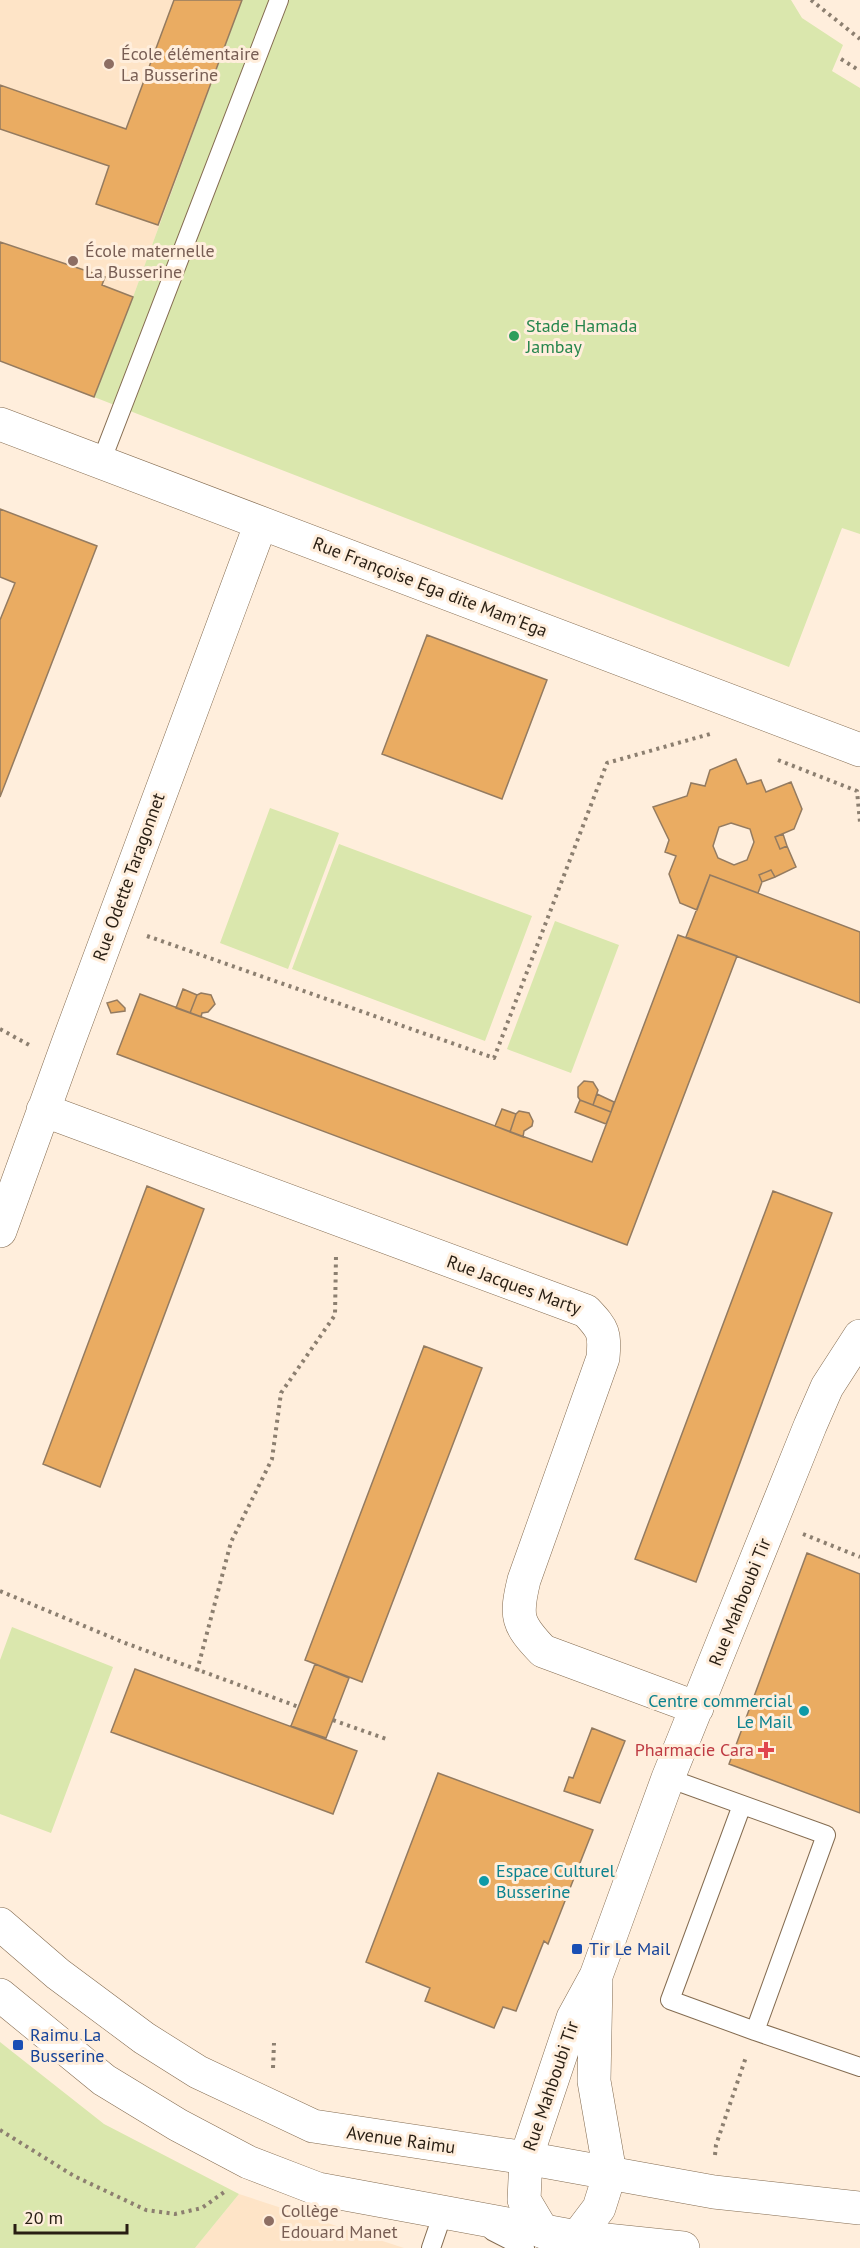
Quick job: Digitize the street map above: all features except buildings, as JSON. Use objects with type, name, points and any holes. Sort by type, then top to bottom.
[{"type":"street","name":"Rue Françoise Ega dite Mam'Ega","points":[[0,424],[860,750]]},
{"type":"street","name":"Rue Odette Taragonnet","points":[[0,1231],[261,523]]},
{"type":"street","name":"Rue Jacques Marty","points":[[43,1110],[586,1311],[598,1324],[604,1336],[603,1358],[524,1580],[517,1608],[524,1631],[543,1651],[697,1708]]},
{"type":"street","name":"Rue Mahboubi Tir","points":[[534,2240],[524,2200],[526,2158],[573,2018],[596,1976],[668,1778],[827,1388],[860,1336]]},
{"type":"street","name":"Avenue Raimu","points":[[0,1924],[58,1974],[144,2038],[198,2072],[313,2126],[526,2158],[714,2192],[860,2208]]},
{"type":"street","name":"Rue Mahboubi Tir","points":[[577,2237],[599,2208],[610,2173],[594,2081],[596,1976]]},
{"type":"street","points":[[0,1995],[104,2080],[178,2125],[248,2162],[318,2188],[451,2214],[534,2240],[577,2237],[683,2248]]},
{"type":"lane","points":[[101,462],[279,0]]},
{"type":"lane","points":[[668,1778],[826,1835],[755,2031]]},
{"type":"lane","points":[[742,1805],[670,2000],[860,2067]]},
{"type":"lane","points":[[430,2248],[451,2214]]},
{"type":"path","points":[[810,0],[860,39]]},
{"type":"path","points":[[841,59],[860,70]]},
{"type":"path","points":[[112,923],[494,1058],[606,763],[710,734],[700,730]]},
{"type":"path","points":[[773,759],[857,791],[860,822]]},
{"type":"path","points":[[197,1671],[231,1542],[272,1459],[281,1394],[335,1315],[336,1253],[349,1224]]},
{"type":"path","points":[[772,1521],[860,1557]]},
{"type":"path","points":[[0,1591],[125,1643],[298,1707]]},
{"type":"path","points":[[333,1720],[386,1739]]},
{"type":"path","points":[[714,2192],[716,2145],[738,2076]]},
{"type":"path","points":[[0,2130],[74,2176],[146,2210],[175,2214],[202,2208],[224,2194],[248,2162]]},
{"type":"shaded area","points":[[0,0],[242,0],[94,397],[0,361]]},
{"type":"shaded area","name":"Collège Edouard Manet","points":[[239,2194],[404,2248],[195,2248]]},
{"type":"green space","name":"Stade Hamada Jambay","points":[[242,0],[791,0],[802,18],[843,45],[832,71],[860,88],[860,534],[842,528],[789,667],[94,397]]},
{"type":"green space","points":[[270,808],[339,833],[288,969],[220,943]]},
{"type":"green space","points":[[339,844],[532,916],[485,1041],[292,969]]},
{"type":"green space","points":[[555,921],[619,945],[571,1073],[507,1049]]},
{"type":"green space","points":[[12,1627],[113,1667],[51,1833],[0,1814],[0,1660]]},
{"type":"green space","points":[[0,2042],[104,2124],[239,2194],[195,2248],[0,2248]]},
{"type":"place","name":"École élémentaire La Busserine","points":[[109,64]]},
{"type":"place","name":"École maternelle La Busserine","points":[[73,261]]},
{"type":"place","name":"Stade Hamada Jambay","points":[[514,336]]},
{"type":"place","name":"Centre commercial Le Mail","points":[[804,1711]]},
{"type":"place","name":"Pharmacie Cara","points":[[766,1750]]},
{"type":"place","name":"Espace Culturel Busserine","points":[[484,1881]]},
{"type":"place","name":"Tir Le Mail","points":[[577,1949]]},
{"type":"place","name":"Raimu La Busserine","points":[[18,2045]]},
{"type":"place","name":"Collège Edouard Manet","points":[[269,2221]]}]
